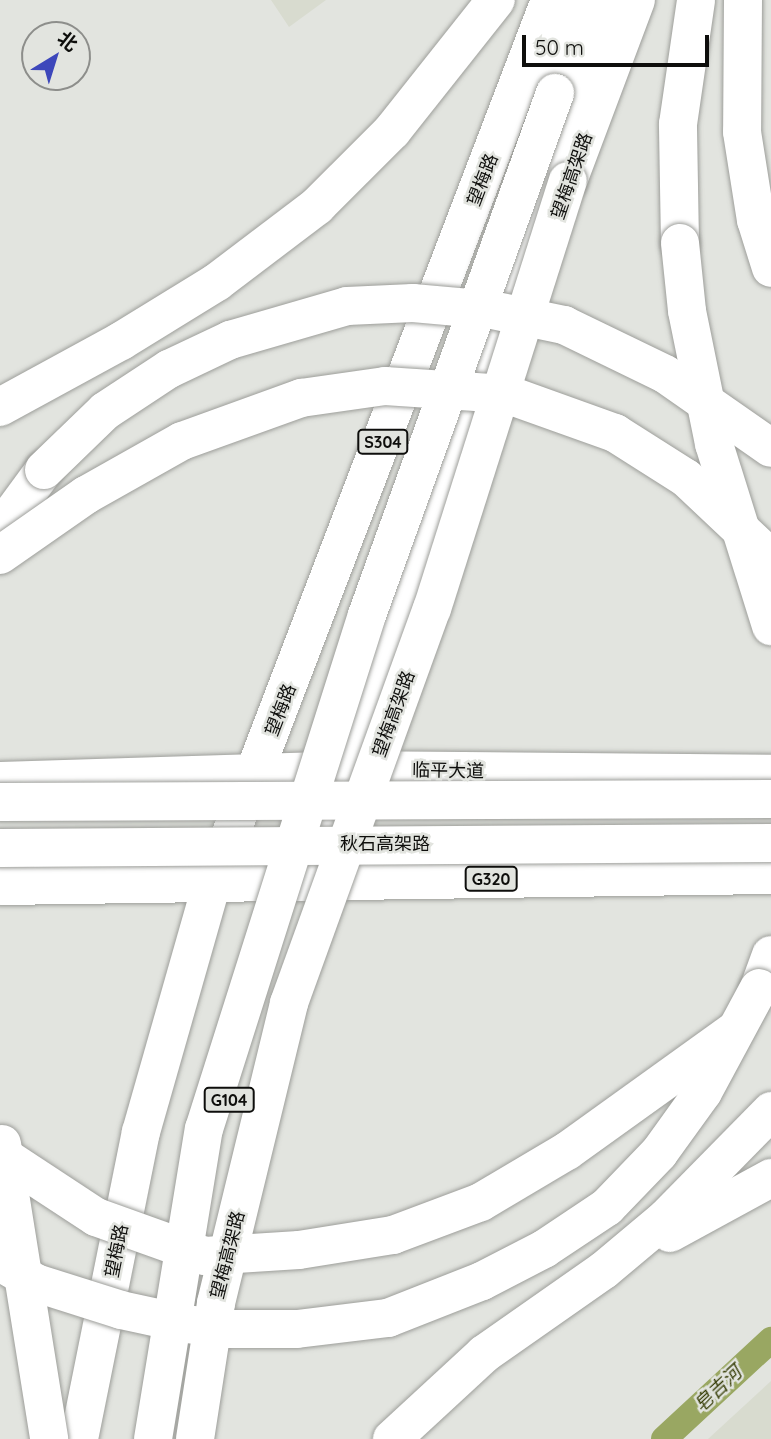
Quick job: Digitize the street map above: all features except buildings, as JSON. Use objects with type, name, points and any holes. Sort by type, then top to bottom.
[{"type":"main road","points":[[0,407],[121,341],[217,282],[317,206],[419,100],[496,0]]},
{"type":"main road","name":"望梅路","points":[[79,1439],[141,1132],[212,883],[257,774],[550,0]]},
{"type":"main road","points":[[153,1439],[204,1129],[367,615],[585,0]]},
{"type":"main road","points":[[346,769],[613,0]]},
{"type":"main road","name":"望梅高架路","points":[[195,1439],[216,1303],[289,1003],[432,609],[568,181],[636,0]]},
{"type":"main road","points":[[696,0],[678,124],[680,243],[687,312],[714,444],[771,626]]},
{"type":"main road","points":[[743,0],[742,132],[757,220],[771,268]]},
{"type":"main road","points":[[0,530],[44,470],[105,411],[169,369],[230,340],[347,306],[426,304],[492,310],[564,325],[665,374],[771,448]]},
{"type":"main road","points":[[0,436],[121,341]]},
{"type":"main road","points":[[0,555],[86,495],[182,441],[301,398],[385,386],[506,394],[615,433],[686,478],[771,558]]},
{"type":"main road","name":"临平大道","points":[[0,781],[346,769],[771,774]]},
{"type":"main road","name":"G104","points":[[142,1439],[147,1390],[294,882],[346,769]]},
{"type":"main road","points":[[0,802],[771,799]]},
{"type":"main road","name":"秋石高架路","points":[[0,848],[771,843]]},
{"type":"main road","name":"G320","points":[[212,883],[771,875]]},
{"type":"main road","points":[[0,887],[212,883]]},
{"type":"main road","points":[[0,1262],[36,1283],[121,1310],[228,1329],[297,1329],[388,1318],[482,1282],[544,1249],[607,1207],[659,1153],[703,1092],[760,988],[771,955]]},
{"type":"main road","points":[[0,1154],[10,1165],[96,1217],[205,1256],[299,1250],[393,1235],[481,1202],[567,1151],[692,1058],[771,1008]]},
{"type":"main road","points":[[604,1270],[718,1169],[771,1111]]},
{"type":"main road","points":[[0,1135],[49,1439]]},
{"type":"main road","points":[[392,1439],[484,1354],[604,1270],[771,1178]]},
{"type":"shaded area","points":[[271,0],[326,0],[289,27]]},
{"type":"shaded area","points":[[771,1381],[771,1439],[708,1439]]},
{"type":"waterway","name":"皂吉河","points":[[664,1439],[771,1340]]}]
